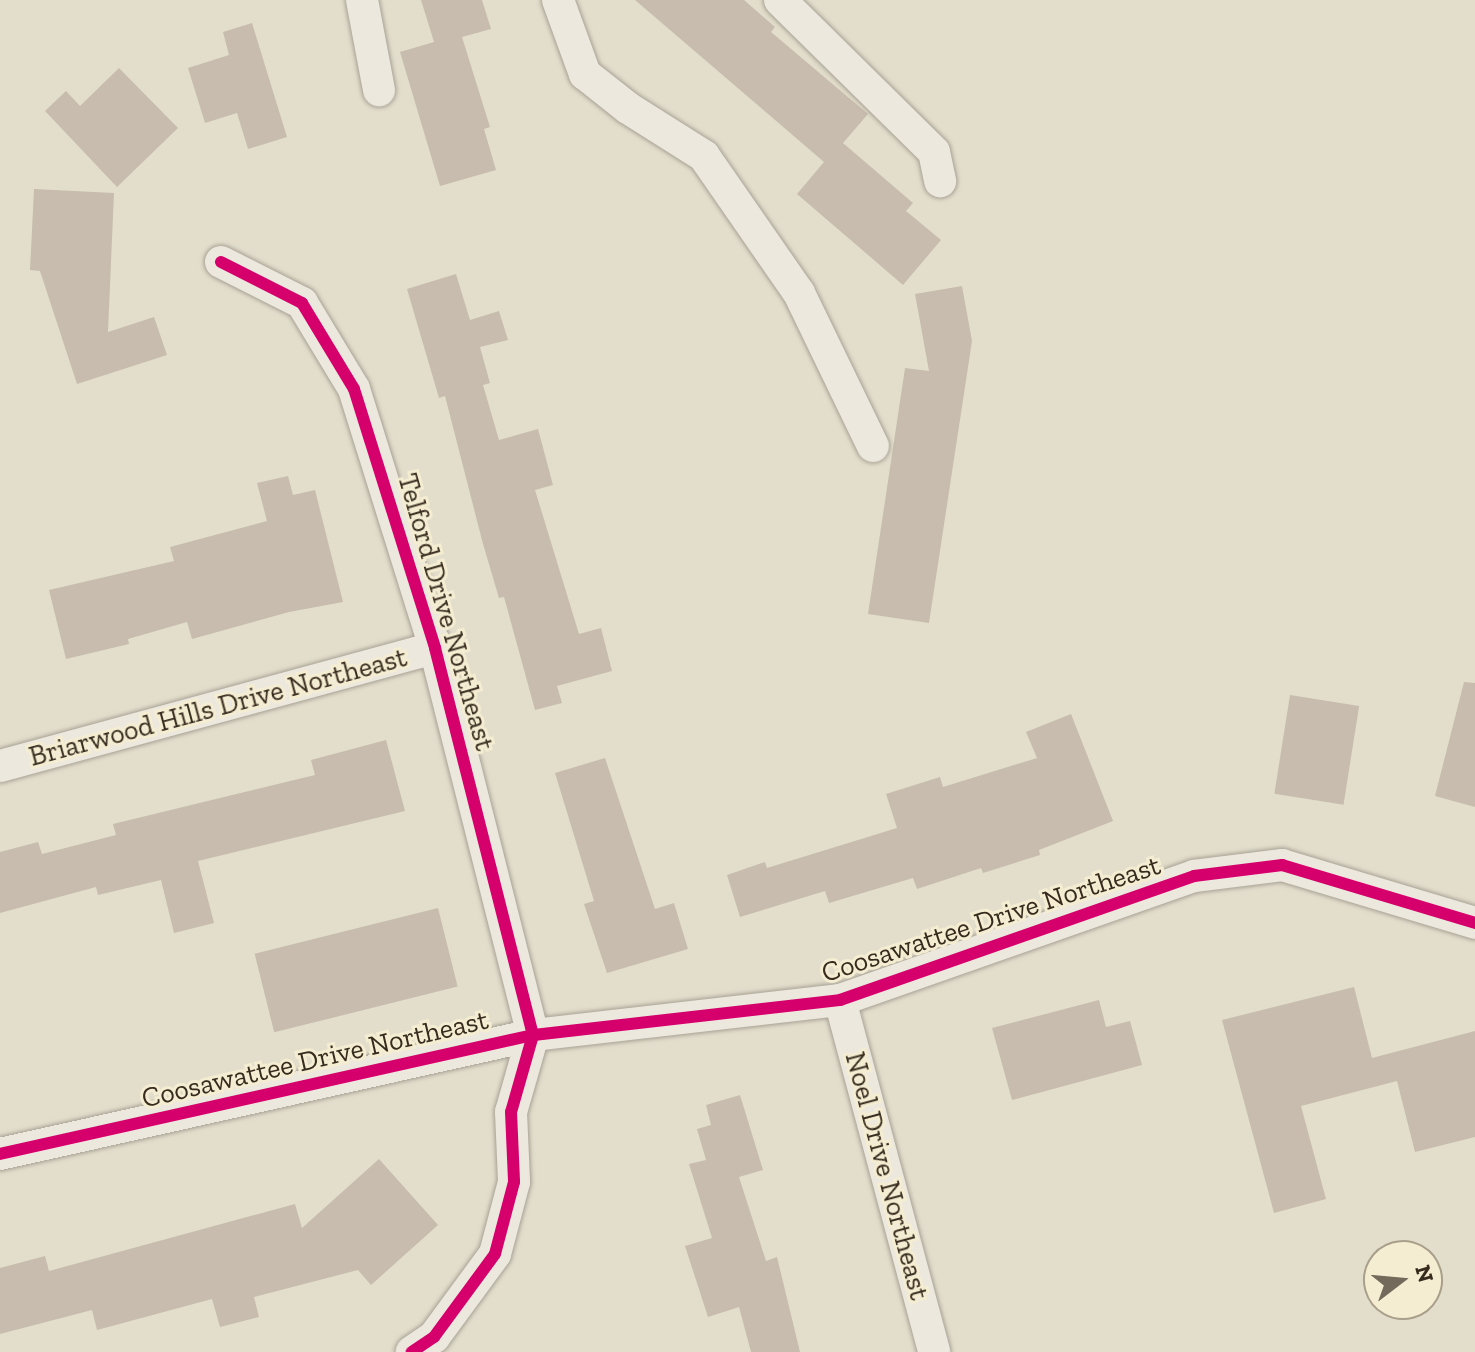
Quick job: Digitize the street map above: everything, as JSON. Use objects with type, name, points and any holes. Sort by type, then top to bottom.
[{"type":"street","points":[[362,0],[379,90]]},
{"type":"street","points":[[558,0],[585,74],[628,108],[704,156],[799,293],[873,446]]},
{"type":"street","points":[[780,0],[934,152],[940,181]]},
{"type":"street","name":"Telford Drive Northeast","points":[[221,262],[302,303],[354,389],[435,648],[533,1035]]},
{"type":"street","name":"Briarwood Hills Drive Northeast","points":[[0,766],[435,648]]},
{"type":"street","name":"Coosawattee Drive Northeast","points":[[0,1154],[533,1035],[840,1000],[1194,876],[1282,865],[1475,923]]},
{"type":"street","name":"Noel Drive Northeast","points":[[840,1000],[934,1352]]},
{"type":"street","points":[[412,1352],[434,1337],[495,1254],[514,1182],[511,1112],[533,1035]]},
{"type":"building","points":[[421,0],[482,0],[491,29],[462,37],[490,127],[484,129],[496,170],[440,186],[400,52],[434,42]]},
{"type":"building","points":[[635,0],[744,0],[775,27],[771,32],[868,114],[843,143],[913,203],[906,211],[941,240],[903,285],[797,194],[824,162]]},
{"type":"building","points":[[252,23],[287,137],[248,149],[237,113],[205,123],[188,68],[229,55],[223,32]]},
{"type":"building","points":[[119,68],[178,128],[117,187],[45,111],[66,91],[80,106]]},
{"type":"building","points":[[34,189],[114,193],[108,332],[154,317],[167,355],[77,384],[40,271],[30,270]]},
{"type":"building","points":[[456,274],[470,320],[499,311],[508,340],[480,347],[490,383],[483,385],[499,440],[538,429],[553,485],[535,490],[579,634],[601,628],[612,671],[557,686],[562,703],[535,710],[504,597],[499,598],[483,544],[445,396],[439,398],[407,289]]},
{"type":"building","points":[[962,286],[972,341],[929,623],[868,614],[905,368],[929,371],[915,294]]},
{"type":"building","points":[[288,476],[293,495],[315,490],[343,602],[289,612],[192,639],[187,622],[128,639],[129,644],[66,659],[49,590],[174,561],[170,547],[267,521],[257,483]]},
{"type":"building","points":[[1464,682],[1475,683],[1475,807],[1435,796]]},
{"type":"building","points":[[1290,695],[1359,706],[1343,805],[1274,794]]},
{"type":"building","points":[[1071,714],[1113,821],[1039,850],[1040,855],[983,873],[981,868],[917,889],[913,878],[829,903],[825,891],[740,917],[727,875],[765,862],[767,868],[897,828],[886,794],[940,777],[943,787],[1037,758],[1026,732]]},
{"type":"building","points":[[386,740],[405,811],[198,861],[214,923],[174,933],[161,880],[98,895],[96,887],[0,913],[0,852],[38,842],[42,854],[116,835],[113,824],[315,775],[311,760]]},
{"type":"building","points":[[605,758],[655,909],[674,903],[688,949],[607,973],[584,904],[594,901],[555,773]]},
{"type":"building","points":[[438,908],[458,987],[274,1032],[255,954]]},
{"type":"building","points":[[1354,987],[1372,1058],[1475,1031],[1475,1137],[1415,1152],[1397,1081],[1301,1106],[1326,1199],[1274,1213],[1222,1020]]},
{"type":"building","points":[[1099,1000],[1106,1027],[1130,1021],[1142,1065],[1012,1100],[992,1028]]},
{"type":"building","points":[[740,1095],[763,1170],[739,1177],[766,1261],[777,1257],[800,1352],[751,1352],[739,1307],[708,1317],[685,1246],[712,1238],[689,1164],[706,1160],[697,1129],[711,1125],[706,1105]]},
{"type":"building","points":[[379,1159],[438,1225],[371,1285],[358,1270],[254,1297],[259,1317],[220,1327],[212,1299],[97,1330],[92,1310],[0,1334],[0,1268],[45,1256],[49,1271],[295,1204],[302,1228]]},
{"type":"cycle path","points":[[221,262],[302,303],[354,389],[435,648],[533,1035],[511,1112],[514,1182],[495,1254],[434,1337],[412,1352]]},
{"type":"cycle path","points":[[0,1154],[533,1035],[840,1000],[1194,876],[1282,865],[1475,923]]}]
